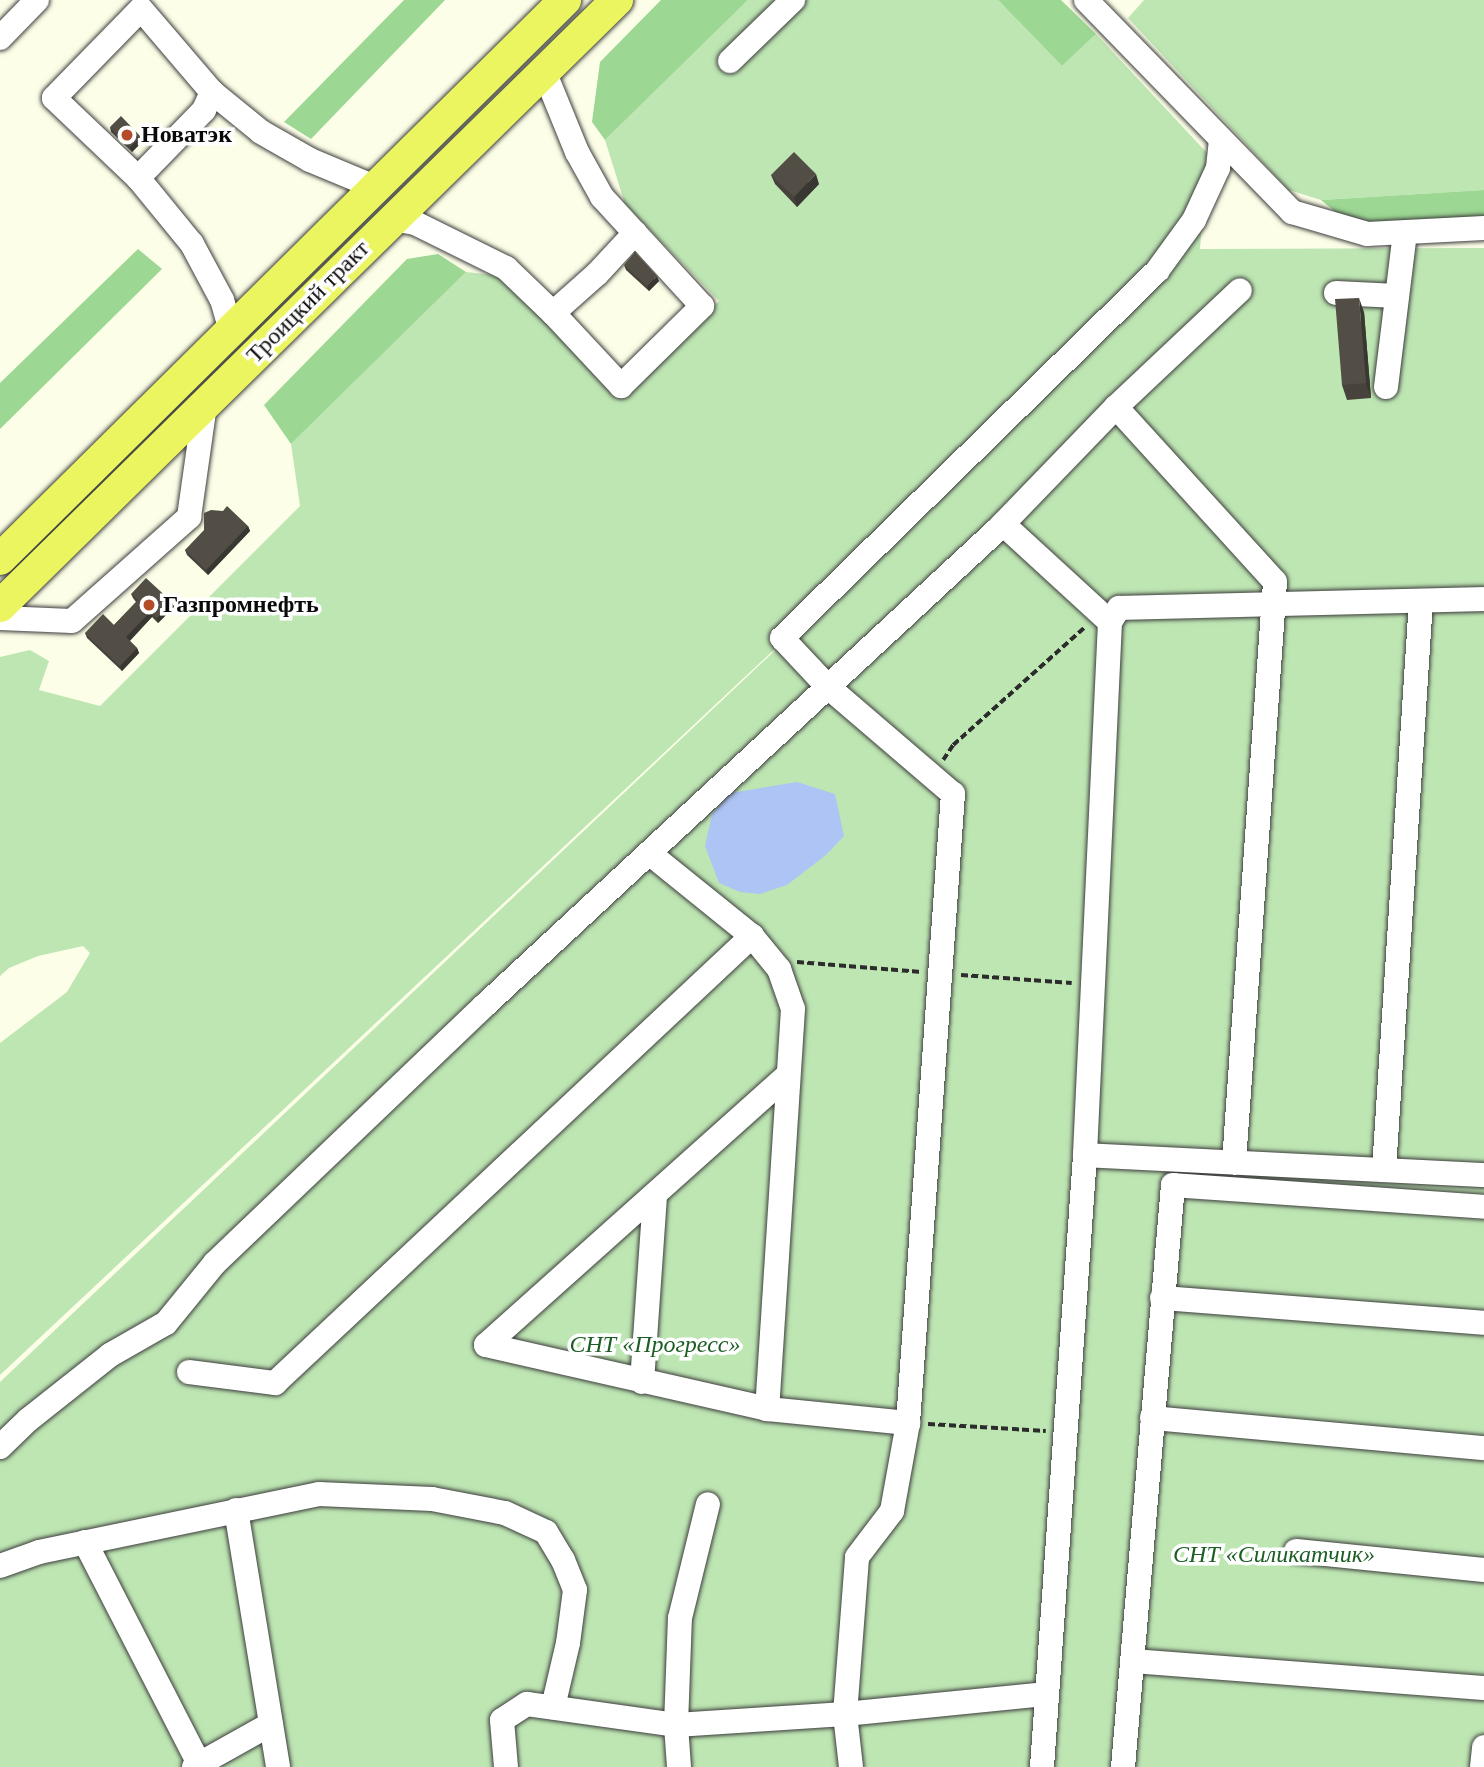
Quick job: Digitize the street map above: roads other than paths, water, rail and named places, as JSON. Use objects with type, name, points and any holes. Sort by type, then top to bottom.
[{"type":"main road","name":"Троицкий тракт","points":[[0,559],[565,0]]},
{"type":"main road","name":"Троицкий тракт","points":[[0,606],[617,0]]},
{"type":"lane","points":[[0,38],[37,0]]},
{"type":"lane","points":[[730,61],[793,0]]},
{"type":"lane","points":[[1086,0],[1292,212],[1367,234],[1484,228]]},
{"type":"lane","points":[[232,331],[222,300],[192,244],[138,178],[54,98],[141,9],[212,92],[261,132],[310,160],[377,188]]},
{"type":"lane","points":[[393,219],[415,223],[506,268],[553,313],[621,386],[702,306],[602,197],[577,152],[544,71]]},
{"type":"lane","points":[[138,178],[204,110],[212,92]]},
{"type":"lane","points":[[851,1767],[845,1714],[858,1557],[892,1511],[908,1423],[953,794],[828,687],[782,638],[1157,271],[1194,220],[1217,168],[1221,141]]},
{"type":"lane","points":[[1385,387],[1405,232]]},
{"type":"lane","points":[[553,313],[597,274],[635,233]]},
{"type":"lane","points":[[0,1447],[28,1420],[110,1355],[166,1323],[215,1263],[649,853],[1003,524],[1116,407],[1240,290]]},
{"type":"lane","points":[[1336,293],[1397,296]]},
{"type":"lane","points":[[0,618],[72,621],[189,517],[205,404]]},
{"type":"lane","points":[[1116,407],[1275,582],[1234,1163]]},
{"type":"lane","points":[[1003,524],[1105,618],[1085,1155],[1042,1767]]},
{"type":"lane","points":[[1105,618],[1119,608],[1484,599]]},
{"type":"lane","points":[[1384,1170],[1421,601]]},
{"type":"lane","points":[[649,853],[752,936],[779,969],[793,1009],[766,1409]]},
{"type":"lane","points":[[189,1372],[275,1383],[752,936]]},
{"type":"lane","points":[[788,1075],[486,1345],[766,1409],[908,1423]]},
{"type":"lane","points":[[1085,1155],[1484,1175]]},
{"type":"lane","points":[[1123,1767],[1173,1185],[1484,1207]]},
{"type":"lane","points":[[642,1382],[655,1194]]},
{"type":"lane","points":[[1163,1298],[1484,1323]]},
{"type":"lane","points":[[1152,1418],[1484,1448]]},
{"type":"lane","points":[[0,1566],[38,1552],[319,1494],[432,1499],[505,1513],[546,1532],[563,1560],[575,1590],[568,1643],[553,1707]]},
{"type":"lane","points":[[679,1767],[676,1725],[680,1618],[708,1504]]},
{"type":"lane","points":[[236,1510],[278,1767]]},
{"type":"lane","points":[[86,1542],[196,1765],[271,1724]]},
{"type":"lane","points":[[1296,1551],[1484,1570]]},
{"type":"lane","points":[[1132,1661],[1484,1688]]},
{"type":"lane","points":[[506,1767],[502,1720],[527,1704],[676,1725],[845,1714],[1047,1694]]},
{"type":"lane","points":[[1482,1767],[1484,1747]]},
{"type":"water","points":[[797,782],[835,794],[844,836],[826,855],[787,885],[760,894],[740,892],[719,883],[705,846],[712,814],[731,793]]},
{"type":"place","name":"Новатэк","points":[[127,135]]},
{"type":"place","name":"Газпромнефть","points":[[149,605]]},
{"type":"park label","name":"СНТ «Прогресс»","points":[[655,1345]]},
{"type":"park label","name":"СНТ «Силикатчик»","points":[[1274,1555]]}]
